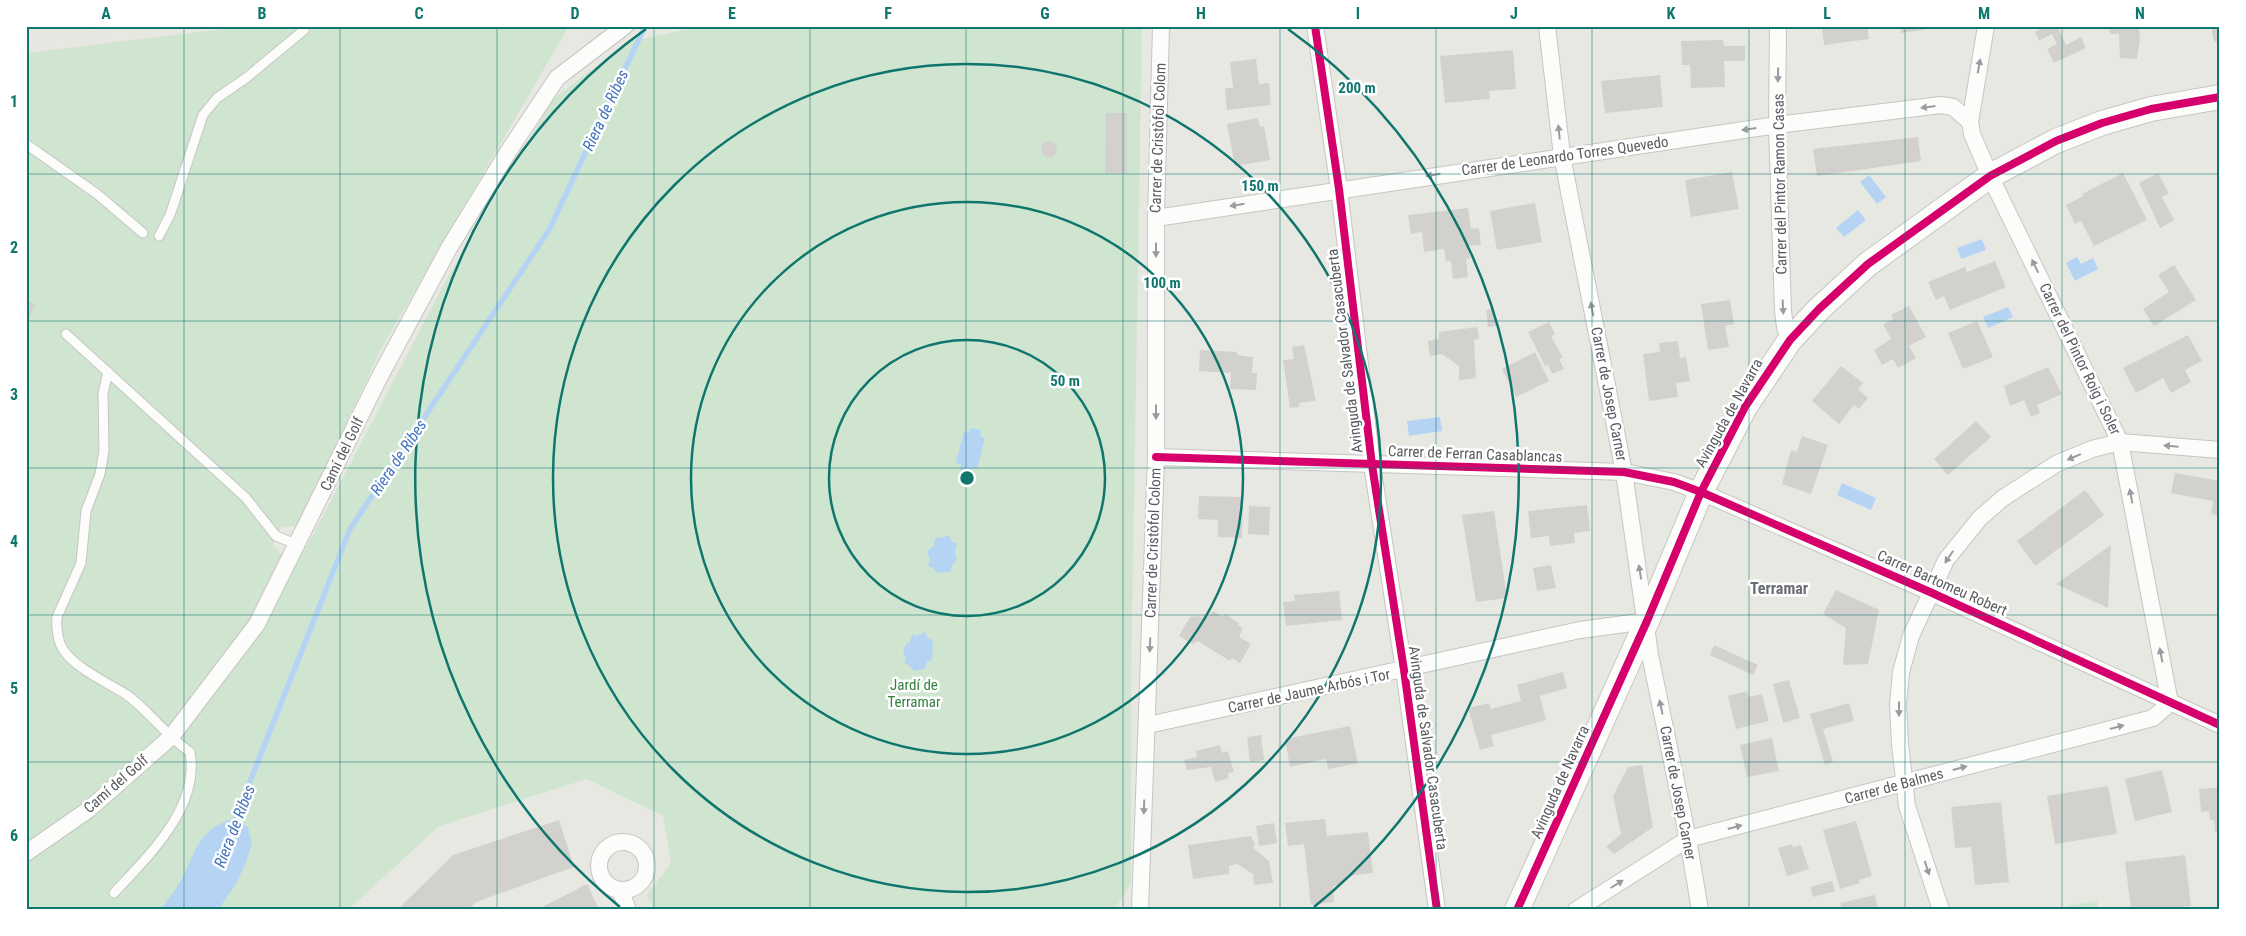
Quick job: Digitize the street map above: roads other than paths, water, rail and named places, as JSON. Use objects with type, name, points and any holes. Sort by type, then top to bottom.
[{"type":"street","name":"Camí del Golf","points":[[26,853],[88,810],[171,737],[257,624],[298,545],[379,378],[449,248],[508,152],[557,78],[624,26]]},
{"type":"street","name":"Carrer de Cristòfol Colom","points":[[1140,910],[1156,457],[1156,218],[1161,26]]},
{"type":"street","name":"Avinguda de Salvador Casacuberta","points":[[1315,26],[1339,190],[1372,465],[1404,670],[1437,910]]},
{"type":"street","name":"Carrer de Josep Carner","points":[[1547,26],[1562,156],[1624,472],[1647,620],[1650,654],[1688,839],[1700,910]]},
{"type":"street","name":"Carrer del Pintor Ramon Casas","points":[[1778,26],[1777,125],[1783,311],[1784,326],[1790,340]]},
{"type":"street","name":"Carrer del Pintor Roig i Soler","points":[[1986,26],[1970,122],[1972,134],[1990,176],[2120,442],[2170,703]]},
{"type":"street","name":"Avinguda de Navarra","points":[[1517,910],[1647,620],[1701,492],[1745,407],[1790,340],[1819,309],[1868,264],[1990,176],[2056,141],[2102,123],[2151,109],[2220,97]]},
{"type":"street","name":"Carrer de Leonardo Torres Quevedo","points":[[1156,218],[1777,125],[1941,105],[1953,106],[1970,122]]},
{"type":"street","points":[[1942,910],[1907,806],[1898,706],[1901,672],[1911,636],[1946,560],[1980,518],[2004,498],[2056,464],[2092,449],[2120,442],[2220,450]]},
{"type":"street","name":"Carrer de Ferran Casablancas","points":[[1156,457],[1624,472],[1674,482],[1701,492]]},
{"type":"street","name":"Carrer Bartomeu Robert","points":[[1701,492],[1930,592],[2170,703]]},
{"type":"street","name":"Carrer de Jaume Arbós i Tor","points":[[1148,725],[1580,630],[1647,620]]},
{"type":"street","points":[[2170,703],[2220,725]]},
{"type":"street","name":"Carrer de Balmes","points":[[1576,910],[1688,839],[2153,718],[2170,703]]},
{"type":"street","points":[[620,890],[628,910]]},
{"type":"lane","points":[[159,236],[173,206],[203,115],[217,98],[246,78],[304,30],[304,26]]},
{"type":"lane","points":[[26,144],[97,194],[143,233]]},
{"type":"lane","points":[[66,334],[246,498],[276,536],[298,545]]},
{"type":"lane","points":[[108,372],[103,393],[104,451],[100,474],[86,511],[81,563],[57,617],[56,627],[63,650],[96,679],[128,696],[171,737],[190,752],[192,767],[190,785],[178,812],[160,842],[114,893]]},
{"type":"water","points":[[1869,175],[1886,197],[1877,204],[1860,182]]},
{"type":"water","points":[[1858,210],[1866,220],[1844,237],[1836,228]]},
{"type":"water","points":[[1982,239],[1986,250],[1961,259],[1957,248]]},
{"type":"water","points":[[2077,257],[2081,264],[2093,258],[2098,269],[2075,281],[2066,263]]},
{"type":"water","points":[[2008,307],[2013,317],[1988,328],[1983,317]]},
{"type":"water","points":[[1440,417],[1442,431],[1409,436],[1407,421]]},
{"type":"water","points":[[970,428],[981,430],[980,436],[985,438],[977,469],[972,468],[971,473],[960,470],[961,464],[956,463],[964,431],[969,432]]},
{"type":"water","points":[[1842,483],[1876,498],[1871,510],[1837,495]]},
{"type":"water","points":[[949,535],[952,542],[957,543],[955,553],[957,559],[952,565],[950,572],[938,573],[928,566],[930,558],[927,553],[933,547],[936,537],[941,538]]},
{"type":"water","points":[[925,632],[929,639],[933,640],[932,660],[927,662],[925,669],[914,671],[909,665],[904,663],[906,657],[903,652],[906,644],[910,642],[912,634],[917,636]]},
{"type":"water","points":[[228,820],[235,820],[248,827],[252,843],[236,884],[218,910],[160,910],[179,884],[203,838],[217,825]]},
{"type":"waterway","name":"Riera de Ribes","points":[[232,827],[350,529],[549,230],[645,26]]},
{"type":"railway","points":[[26,32],[69,26]]},
{"type":"railway","points":[[26,43],[145,26]]},
{"type":"district","name":"Terramar","points":[[1779,588]]},
{"type":"park label","name":"Jardí de Terramar","points":[[914,694]]}]
